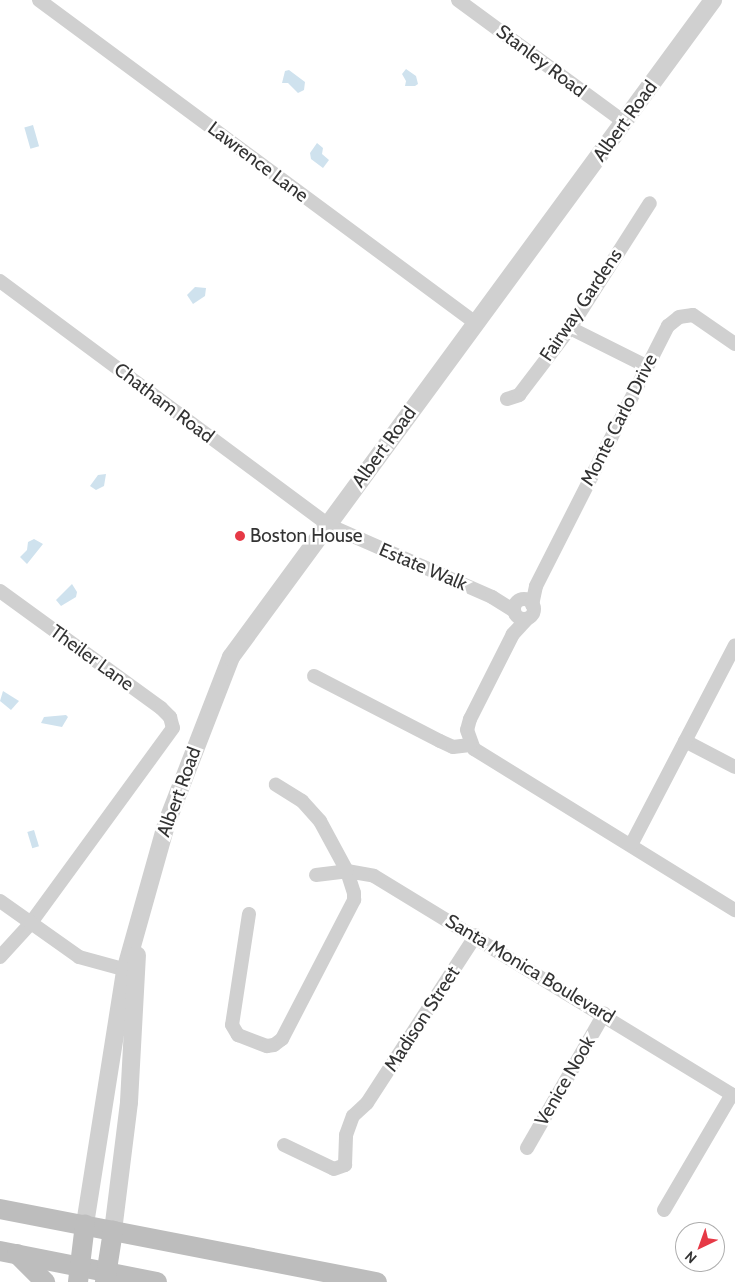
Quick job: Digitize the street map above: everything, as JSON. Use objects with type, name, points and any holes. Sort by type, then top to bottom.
[{"type":"main road","points":[[0,1209],[377,1282]]},
{"type":"main road","points":[[79,1274],[85,1224]]},
{"type":"main road","points":[[106,1277],[113,1231]]},
{"type":"main road","points":[[9,1253],[79,1274],[157,1282]]},
{"type":"main road","points":[[9,1253],[45,1282]]},
{"type":"street","name":"Lawrence Lane","points":[[39,0],[477,324]]},
{"type":"street","name":"Stanley Road","points":[[458,0],[624,122]]},
{"type":"street","name":"Albert Road","points":[[85,1224],[149,878],[167,822],[221,677],[242,638],[477,324],[713,0]]},
{"type":"street","name":"Fairway Gardens","points":[[507,399],[519,395],[570,328],[650,203]]},
{"type":"street","name":"Chatham Road","points":[[0,281],[328,525]]},
{"type":"street","name":"Monte Carlo Drive","points":[[522,608],[536,586],[646,366],[668,326],[679,316],[698,318],[735,344]]},
{"type":"street","points":[[570,328],[646,366]]},
{"type":"street","name":"Estate Walk","points":[[328,525],[492,597],[522,608]]},
{"type":"street","name":"Theiler Lane","points":[[0,590],[161,708],[172,720],[172,733]]},
{"type":"street","points":[[522,608],[513,634],[470,719],[467,730],[470,745],[481,755],[735,910]]},
{"type":"street","points":[[631,846],[685,741],[731,662],[735,645]]},
{"type":"street","points":[[314,676],[440,742],[453,747],[470,745]]},
{"type":"street","name":"Albert Road","points":[[0,957],[31,923],[172,733]]},
{"type":"street","points":[[685,741],[735,767]]},
{"type":"street","points":[[249,914],[232,1025],[238,1035],[268,1046],[274,1045],[282,1039],[354,900],[347,871],[320,821],[302,801],[276,785]]},
{"type":"street","name":"Santa Monica Boulevard","points":[[316,874],[347,871],[374,876],[604,1014],[733,1095]]},
{"type":"street","points":[[0,901],[79,957],[131,972]]},
{"type":"street","name":"Madison Street","points":[[284,1145],[334,1169],[345,1165],[348,1129],[353,1116],[367,1102],[476,936]]},
{"type":"street","name":"Albert Road","points":[[113,1231],[129,1102],[131,972]]},
{"type":"street","name":"Venice Nook","points":[[527,1148],[604,1014]]},
{"type":"street","points":[[664,1210],[733,1095]]},
{"type":"water","points":[[406,69],[416,76],[418,84],[415,86],[405,86],[406,81],[402,74]]},
{"type":"water","points":[[289,70],[305,82],[304,90],[298,93],[288,83],[282,83],[285,71]]},
{"type":"water","points":[[33,125],[39,146],[30,149],[24,127]]},
{"type":"water","points":[[317,143],[323,148],[322,154],[329,160],[323,168],[311,159],[310,153]]},
{"type":"water","points":[[195,287],[206,288],[205,296],[193,304],[187,295]]},
{"type":"water","points":[[106,474],[104,486],[96,490],[90,486],[98,475]]},
{"type":"water","points":[[34,539],[43,544],[27,564],[20,557],[27,550],[28,542]]},
{"type":"water","points":[[72,584],[77,592],[76,597],[61,606],[56,600]]},
{"type":"water","points":[[3,691],[19,701],[11,710],[0,701]]},
{"type":"water","points":[[66,715],[68,717],[62,727],[41,723],[44,717]]},
{"type":"water","points":[[34,830],[39,846],[32,848],[27,832]]},
{"type":"place","name":"Boston House","points":[[240,536]]}]
